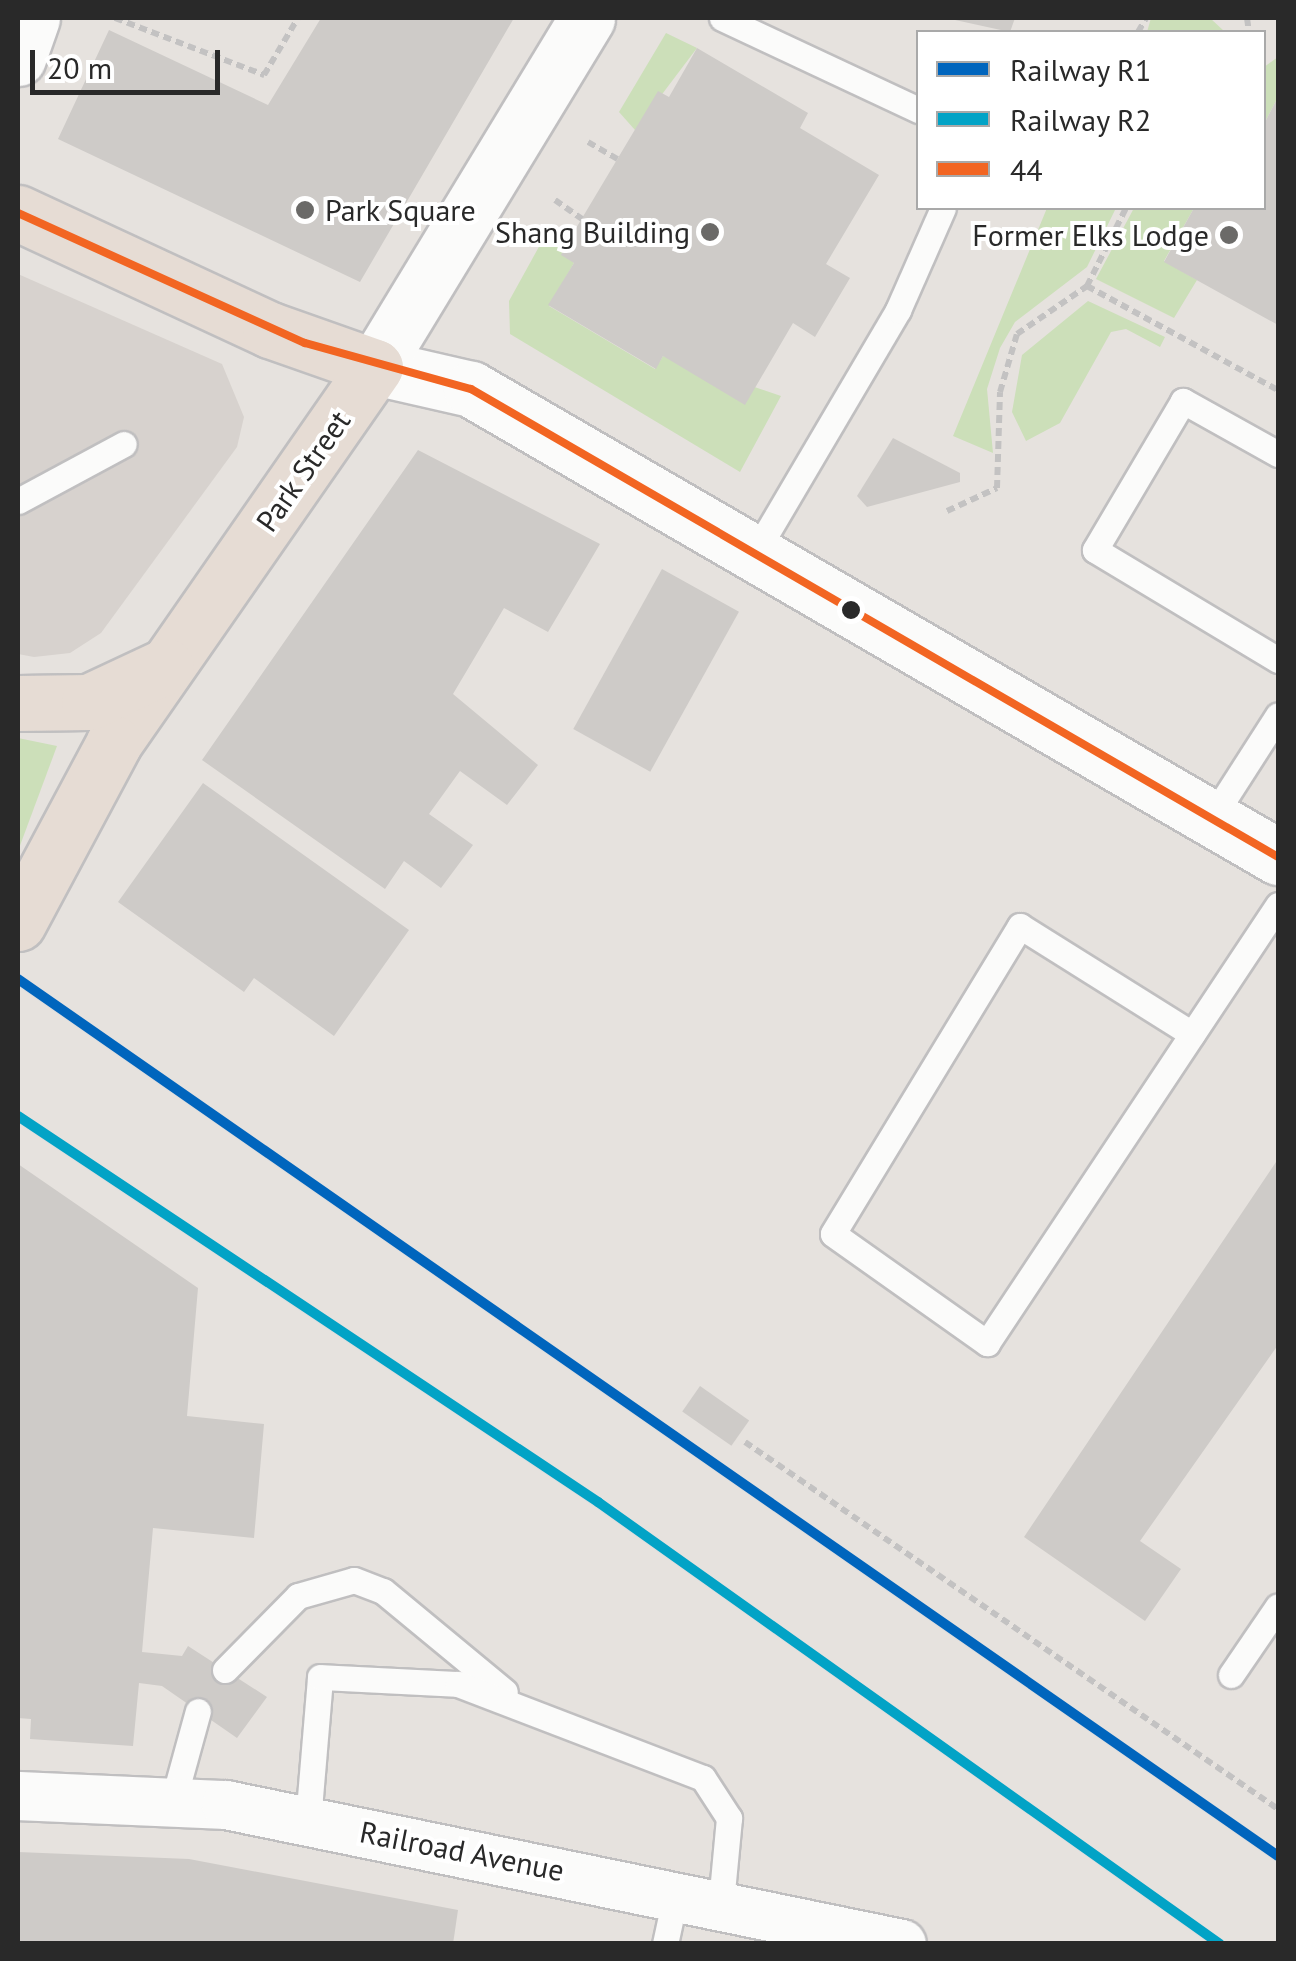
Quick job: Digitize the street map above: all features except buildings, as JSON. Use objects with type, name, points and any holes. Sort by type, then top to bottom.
[{"type":"highway","points":[[18,213],[270,330],[375,367]]},
{"type":"highway","name":"Park Street","points":[[18,923],[106,755],[375,367]]},
{"type":"highway","points":[[18,703],[89,702],[171,662]]},
{"type":"street","points":[[18,58],[32,18]]},
{"type":"street","name":"Park Street","points":[[375,367],[587,18]]},
{"type":"street","points":[[375,367],[472,389],[1278,858]]},
{"type":"street","name":"Railroad Avenue","points":[[18,1796],[174,1798],[699,1898],[902,1944]]},
{"type":"lane","points":[[722,18],[916,109]]},
{"type":"lane","points":[[755,554],[898,310],[942,210]]},
{"type":"lane","points":[[1278,454],[1183,401],[1095,550],[1278,660]]},
{"type":"lane","points":[[18,501],[124,444]]},
{"type":"lane","points":[[1212,818],[1278,714]]},
{"type":"lane","points":[[1192,1034],[1020,926],[833,1234],[987,1342],[1278,906]]},
{"type":"lane","points":[[225,1670],[298,1596],[354,1580],[383,1591],[524,1708]]},
{"type":"lane","points":[[1231,1675],[1278,1606]]},
{"type":"lane","points":[[308,1821],[320,1677],[438,1680],[524,1708],[691,1770],[714,1788],[731,1834],[699,1898],[665,1944]]},
{"type":"lane","points":[[174,1798],[198,1711]]},
{"type":"path","points":[[114,18],[264,74],[298,18]]},
{"type":"path","points":[[588,142],[618,159]]},
{"type":"path","points":[[555,200],[582,219]]},
{"type":"path","points":[[947,511],[997,488],[1000,392],[1016,334],[1087,286],[1125,210]]},
{"type":"path","points":[[1087,286],[1278,390]]},
{"type":"path","points":[[745,1442],[1278,1809]]},
{"type":"green space","points":[[1151,18],[1210,18],[1223,30],[1148,30]]},
{"type":"green space","points":[[666,33],[697,48],[635,130],[619,112]]},
{"type":"green space","points":[[1278,57],[1278,97],[1266,120],[1266,66]]},
{"type":"green space","points":[[1046,210],[1115,210],[1087,267],[1015,322],[1000,348],[987,389],[993,453],[953,436]]},
{"type":"green space","points":[[1133,210],[1193,210],[1164,261],[1197,280],[1174,318],[1096,279]]},
{"type":"green space","points":[[546,234],[574,263],[549,306],[655,369],[663,356],[781,396],[740,472],[510,334],[509,301]]},
{"type":"green space","points":[[1088,301],[1165,337],[1160,347],[1126,329],[1111,332],[1060,423],[1026,441],[1012,412],[1022,355]]},
{"type":"green space","points":[[18,738],[57,746],[18,851]]},
{"type":"shaded area","points":[[18,274],[222,364],[244,417],[237,447],[101,633],[70,653],[34,657],[18,654]]},
{"type":"railway","points":[[18,979],[1278,1856]]},
{"type":"railway","points":[[18,1116],[598,1502],[1220,1944]]},
{"type":"rail line","name":"R1","points":[[18,979],[1278,1856]]},
{"type":"rail line","name":"R2","points":[[18,1116],[598,1502],[1220,1944]]},
{"type":"transit line","name":"44","points":[[18,213],[305,343],[471,389],[1278,857]]},
{"type":"place","name":"Park Square","points":[[305,210]]},
{"type":"place","name":"Shang Building","points":[[710,232]]},
{"type":"place","name":"Former Elks Lodge","points":[[1229,235]]}]
